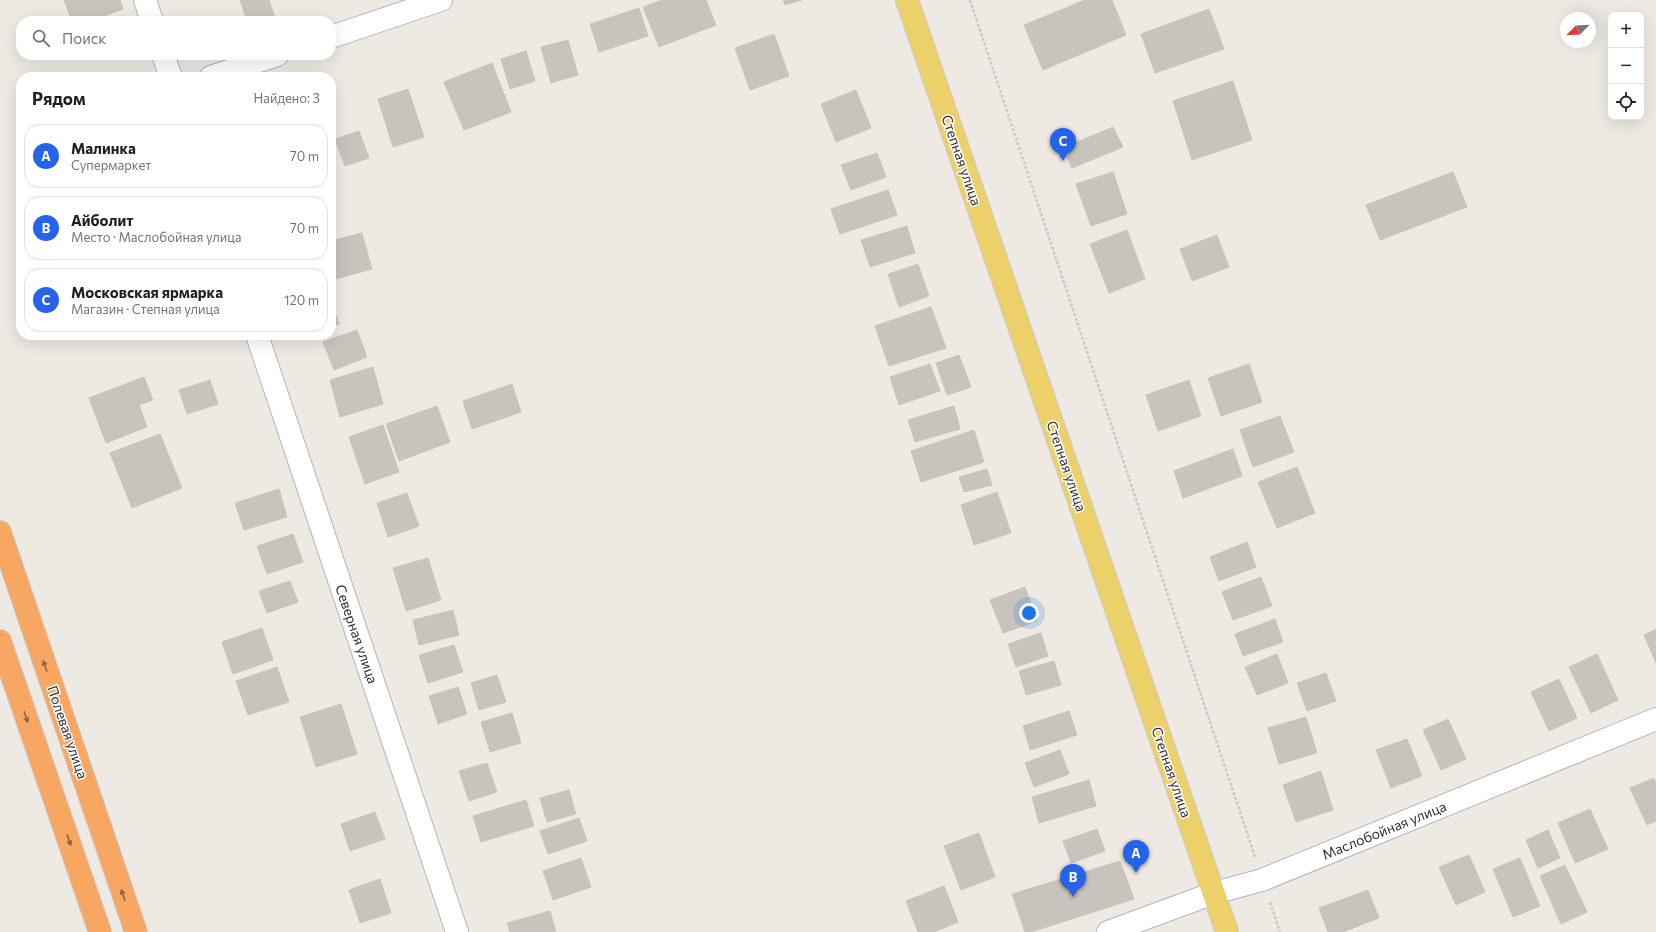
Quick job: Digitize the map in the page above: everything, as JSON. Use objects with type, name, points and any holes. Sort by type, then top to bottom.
[{"type":"highway","name":"Полевая улица","points":[[0,532],[136,932]]},
{"type":"highway","points":[[0,641],[100,932]]},
{"type":"main road","name":"Степная улица","points":[[907,0],[1228,932]]},
{"type":"street","points":[[144,0],[150,16]]},
{"type":"street","points":[[336,35],[441,0]]},
{"type":"street","points":[[165,60],[169,72]]},
{"type":"street","points":[[226,72],[262,60]]},
{"type":"street","name":"Северная улица","points":[[259,340],[457,932]]},
{"type":"street","name":"Маслобойная улица","points":[[1108,932],[1214,893],[1262,880],[1656,719]]},
{"type":"path","points":[[970,0],[1280,932]]},
{"type":"building","points":[[64,0],[120,0],[123,9],[104,16],[70,16]]},
{"type":"building","points":[[240,0],[269,0],[274,16],[245,16]]},
{"type":"building","points":[[662,0],[706,0],[716,25],[659,47],[643,7]]},
{"type":"building","points":[[783,0],[802,0],[785,5]]},
{"type":"building","points":[[1085,0],[1112,0],[1126,35],[1043,70],[1024,25]]},
{"type":"building","points":[[639,8],[648,36],[599,52],[590,24]]},
{"type":"building","points":[[1209,9],[1224,49],[1155,73],[1141,34]]},
{"type":"building","points":[[774,34],[789,76],[750,90],[735,48]]},
{"type":"building","points":[[568,40],[578,75],[551,83],[541,47]]},
{"type":"building","points":[[526,51],[535,81],[510,89],[501,59]]},
{"type":"building","points":[[492,63],[511,112],[464,130],[444,82]]},
{"type":"building","points":[[1233,81],[1252,140],[1192,160],[1173,101]]},
{"type":"building","points":[[408,89],[424,137],[393,147],[378,99]]},
{"type":"building","points":[[856,90],[871,128],[836,142],[821,104]]},
{"type":"building","points":[[1113,127],[1123,147],[1072,168],[1063,148]]},
{"type":"building","points":[[359,131],[369,158],[345,166],[336,139]]},
{"type":"building","points":[[877,153],[886,177],[851,190],[841,165]]},
{"type":"building","points":[[1113,172],[1127,214],[1091,226],[1076,184]]},
{"type":"building","points":[[1453,172],[1467,207],[1380,240],[1366,205]]},
{"type":"building","points":[[888,190],[897,215],[840,234],[831,209]]},
{"type":"building","points":[[907,226],[915,253],[870,267],[861,240]]},
{"type":"building","points":[[1127,230],[1145,279],[1109,293],[1090,244]]},
{"type":"building","points":[[362,233],[372,269],[336,279],[336,240]]},
{"type":"building","points":[[1217,235],[1229,267],[1192,281],[1180,249]]},
{"type":"building","points":[[918,264],[929,296],[899,307],[888,274]]},
{"type":"building","points":[[931,307],[946,348],[889,366],[875,326]]},
{"type":"building","points":[[336,315],[339,324],[336,325]]},
{"type":"building","points":[[357,330],[367,357],[334,370],[323,342],[336,340],[336,337]]},
{"type":"building","points":[[959,355],[971,387],[947,395],[936,363]]},
{"type":"building","points":[[930,364],[940,391],[899,405],[890,377]]},
{"type":"building","points":[[1249,364],[1262,402],[1221,416],[1208,378]]},
{"type":"building","points":[[373,367],[383,404],[340,417],[330,380]]},
{"type":"building","points":[[144,377],[153,400],[139,405],[147,427],[106,443],[89,398]]},
{"type":"building","points":[[210,380],[218,404],[187,414],[179,390]]},
{"type":"building","points":[[1189,380],[1201,416],[1158,431],[1146,395]]},
{"type":"building","points":[[512,384],[521,412],[472,429],[463,401]]},
{"type":"building","points":[[437,406],[450,442],[399,461],[386,424]]},
{"type":"building","points":[[954,406],[960,429],[915,442],[908,420]]},
{"type":"building","points":[[1280,416],[1294,452],[1253,467],[1240,430]]},
{"type":"building","points":[[383,425],[399,472],[365,484],[349,437]]},
{"type":"building","points":[[974,430],[984,462],[921,482],[911,451]]},
{"type":"building","points":[[160,434],[182,488],[132,508],[110,453]]},
{"type":"building","points":[[1233,449],[1242,476],[1183,498],[1174,471]]},
{"type":"building","points":[[1297,467],[1315,513],[1277,528],[1258,482]]},
{"type":"building","points":[[987,469],[992,485],[964,492],[959,477]]},
{"type":"building","points":[[279,489],[287,517],[244,530],[235,503]]},
{"type":"building","points":[[997,492],[1011,533],[974,545],[961,505]]},
{"type":"building","points":[[407,493],[419,526],[388,537],[377,503]]},
{"type":"building","points":[[293,534],[303,562],[267,574],[257,546]]},
{"type":"building","points":[[1247,542],[1256,567],[1219,581],[1210,557]]},
{"type":"building","points":[[428,558],[441,600],[406,611],[393,568]]},
{"type":"building","points":[[1261,577],[1272,606],[1233,620],[1222,592]]},
{"type":"building","points":[[290,581],[298,602],[267,613],[259,591]]},
{"type":"building","points":[[1025,587],[1037,621],[1003,633],[990,600]]},
{"type":"building","points":[[453,610],[459,635],[419,645],[413,620]]},
{"type":"building","points":[[1275,619],[1283,642],[1243,656],[1235,634]]},
{"type":"building","points":[[262,628],[273,660],[233,674],[222,642]]},
{"type":"building","points":[[1656,629],[1656,663],[1644,635]]},
{"type":"building","points":[[1041,633],[1048,656],[1016,667],[1008,644]]},
{"type":"building","points":[[454,645],[463,672],[428,683],[419,655]]},
{"type":"building","points":[[1277,654],[1288,683],[1257,695],[1245,667]]},
{"type":"building","points":[[1597,654],[1618,700],[1591,713],[1569,667]]},
{"type":"building","points":[[1054,661],[1061,685],[1026,695],[1019,671]]},
{"type":"building","points":[[277,667],[289,702],[248,715],[236,681]]},
{"type":"building","points":[[1326,673],[1336,701],[1307,711],[1297,683]]},
{"type":"building","points":[[497,675],[506,702],[479,710],[471,683]]},
{"type":"building","points":[[1559,679],[1577,718],[1549,731],[1531,692]]},
{"type":"building","points":[[458,687],[467,714],[438,724],[429,696]]},
{"type":"building","points":[[341,704],[357,754],[316,767],[300,717]]},
{"type":"building","points":[[1069,711],[1077,735],[1030,750],[1023,726]]},
{"type":"building","points":[[512,713],[521,743],[490,752],[481,722]]},
{"type":"building","points":[[1306,717],[1317,753],[1279,764],[1268,728]]},
{"type":"building","points":[[1448,719],[1466,759],[1441,770],[1423,730]]},
{"type":"building","points":[[1407,739],[1422,776],[1391,788],[1376,750]]},
{"type":"building","points":[[1060,750],[1069,774],[1034,787],[1025,763]]},
{"type":"building","points":[[487,763],[497,792],[469,801],[459,771]]},
{"type":"building","points":[[1321,771],[1333,810],[1296,822],[1283,785]]},
{"type":"building","points":[[1654,778],[1656,783],[1656,821],[1647,825],[1630,788]]},
{"type":"building","points":[[1089,780],[1096,806],[1039,823],[1032,797]]},
{"type":"building","points":[[569,790],[576,814],[547,822],[540,798]]},
{"type":"building","points":[[526,800],[534,826],[481,842],[473,816]]},
{"type":"building","points":[[1590,809],[1608,849],[1575,863],[1558,823]]},
{"type":"building","points":[[375,812],[385,839],[350,851],[341,824]]},
{"type":"building","points":[[579,818],[587,841],[548,854],[540,831]]},
{"type":"building","points":[[1097,829],[1105,851],[1071,863],[1063,841]]},
{"type":"building","points":[[1548,830],[1560,858],[1538,868],[1526,840]]},
{"type":"building","points":[[979,833],[995,877],[961,890],[944,846]]},
{"type":"building","points":[[1469,855],[1485,892],[1456,905],[1439,867]]},
{"type":"building","points":[[581,858],[591,887],[553,900],[543,871]]},
{"type":"building","points":[[1520,858],[1540,906],[1513,917],[1493,869]]},
{"type":"building","points":[[1120,861],[1134,899],[1031,932],[1025,932],[1012,894]]},
{"type":"building","points":[[1565,865],[1587,912],[1561,924],[1540,876]]},
{"type":"building","points":[[380,879],[391,913],[360,923],[349,890]]},
{"type":"building","points":[[944,886],[958,922],[934,932],[918,932],[906,901]]},
{"type":"building","points":[[1368,890],[1379,918],[1343,932],[1328,932],[1319,908]]},
{"type":"building","points":[[550,911],[556,932],[510,932],[507,923]]},
{"type":"place","name":"Московская ярмарка","points":[[1063,161]]},
{"type":"place","name":"Малинка","points":[[1136,873]]},
{"type":"place","name":"Айболит","points":[[1073,897]]}]
